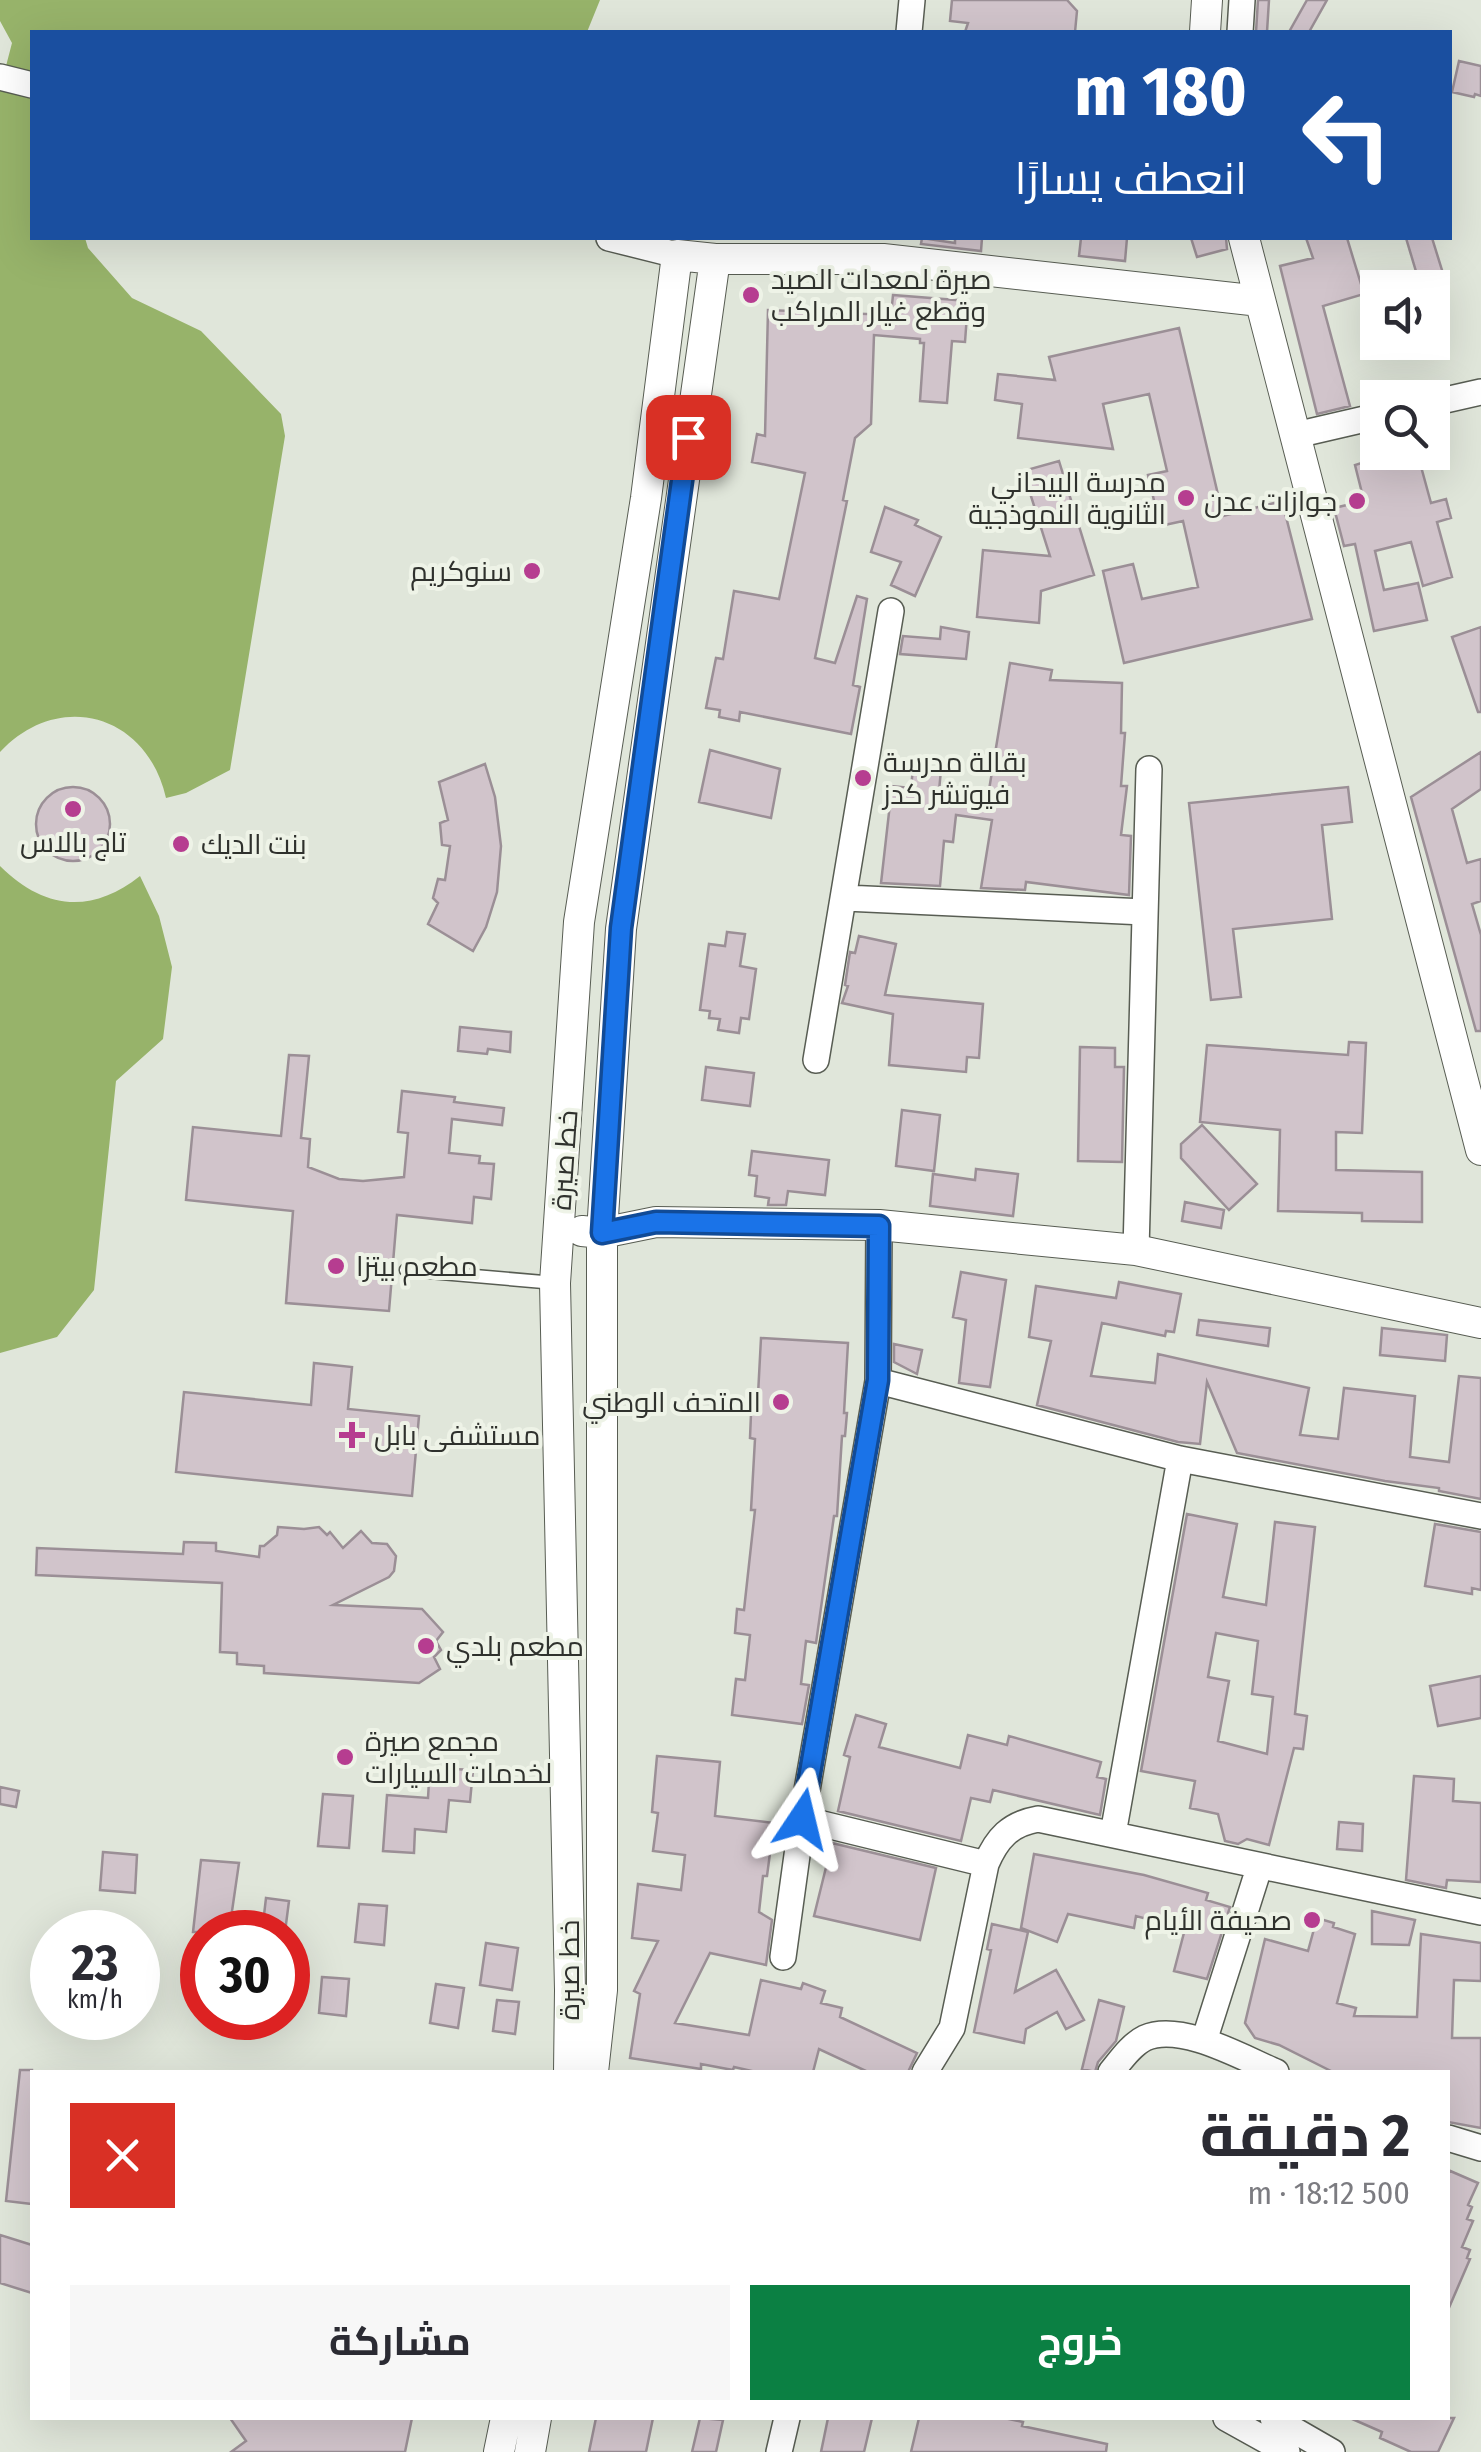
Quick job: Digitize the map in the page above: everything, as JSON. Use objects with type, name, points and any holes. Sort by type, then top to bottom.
[{"type":"street","points":[[909,30],[912,0]]},
{"type":"street","points":[[1205,30],[1207,0]]},
{"type":"street","points":[[1240,30],[1242,0]]},
{"type":"street","points":[[0,78],[30,86]]},
{"type":"street","points":[[617,240],[715,260],[884,248],[1260,301]]},
{"type":"street","points":[[1245,240],[1476,1108],[1481,1150]]},
{"type":"street","name":"خط صيرة","points":[[568,2070],[570,1990],[554,1283],[579,922],[646,498],[677,255]]},
{"type":"street","name":"خط صيرة","points":[[593,2070],[602,1990],[602,1233],[621,928],[715,260]]},
{"type":"street","points":[[1450,400],[1481,392]]},
{"type":"street","points":[[1296,436],[1360,420]]},
{"type":"street","points":[[816,1060],[891,611]]},
{"type":"street","points":[[1136,1250],[1150,769]]},
{"type":"street","points":[[845,898],[1144,912]]},
{"type":"street","points":[[559,1230],[602,1233],[656,1222],[879,1226],[1136,1250],[1481,1323]]},
{"type":"street","points":[[784,1957],[802,1819],[878,1380],[879,1226]]},
{"type":"street","points":[[878,1380],[1180,1460],[1481,1516]]},
{"type":"street","points":[[1113,1834],[1180,1460]]},
{"type":"street","points":[[802,1819],[986,1864]]},
{"type":"street","points":[[926,2070],[952,2028],[986,1864],[993,1846],[1016,1823],[1038,1819],[1481,1912]]},
{"type":"street","points":[[1204,2041],[1260,1868]]},
{"type":"street","points":[[1113,2070],[1142,2039],[1155,2035],[1204,2041],[1271,2070]]},
{"type":"street","points":[[1450,2139],[1481,2148]]},
{"type":"street","points":[[500,2452],[506,2420]]},
{"type":"street","points":[[530,2452],[536,2420]]},
{"type":"street","points":[[779,2452],[787,2420]]},
{"type":"street","points":[[1230,2420],[1288,2452]]},
{"type":"street","points":[[1276,2420],[1326,2451]]},
{"type":"lane","points":[[406,1270],[554,1283]]},
{"type":"shaded area","points":[[0,0],[600,0],[588,30],[30,30],[30,240],[86,240],[88,248],[132,298],[201,331],[281,414],[285,436],[230,770],[186,793],[166,798],[156,769],[140,747],[121,730],[98,720],[73,717],[48,721],[23,732],[0,752],[0,89],[12,43],[0,21]]},
{"type":"shaded area","points":[[0,866],[33,891],[68,902],[104,897],[140,876],[159,916],[172,967],[163,1039],[116,1081],[94,1290],[57,1337],[0,1353]]},
{"type":"building","points":[[952,0],[1067,0],[1077,11],[1075,30],[966,30],[968,23],[950,21]]},
{"type":"building","points":[[1258,0],[1269,0],[1267,30],[1256,30]]},
{"type":"building","points":[[1307,0],[1327,0],[1310,30],[1290,30]]},
{"type":"building","points":[[1459,61],[1481,66],[1481,96],[1452,92]]},
{"type":"building","points":[[922,240],[982,240],[981,251],[921,244]]},
{"type":"building","points":[[1081,240],[1127,240],[1125,261],[1079,256]]},
{"type":"building","points":[[1192,240],[1226,240],[1227,249],[1197,257]]},
{"type":"building","points":[[1307,240],[1348,240],[1360,281],[1360,295],[1323,306],[1350,406],[1317,414],[1280,266],[1313,258]]},
{"type":"building","points":[[1407,240],[1433,240],[1442,270],[1416,270]]},
{"type":"building","points":[[893,295],[968,301],[965,342],[952,341],[947,403],[920,401],[924,343],[920,339],[874,335],[871,424],[855,438],[843,500],[847,501],[815,658],[835,663],[857,596],[867,599],[853,685],[860,687],[851,734],[740,712],[739,721],[719,717],[720,710],[706,708],[716,658],[723,659],[734,591],[779,599],[805,473],[752,462],[757,434],[765,436],[768,310],[891,315]]},
{"type":"building","name":"مدرسة البيحاني الثانوية النموذجية","points":[[1179,328],[1223,516],[1282,501],[1312,619],[1124,663],[1103,571],[1133,564],[1142,599],[1198,587],[1183,521],[1160,526],[1148,475],[1167,471],[1149,394],[1103,404],[1113,449],[1018,438],[1022,404],[995,400],[998,374],[1055,380],[1049,357]]},
{"type":"building","points":[[1059,461],[1094,575],[1041,591],[1039,623],[977,617],[983,550],[1050,556],[1023,471]]},
{"type":"building","points":[[1360,463],[1360,470],[1422,470],[1431,503],[1446,499],[1451,518],[1437,522],[1452,577],[1423,586],[1411,542],[1375,551],[1384,590],[1418,583],[1427,620],[1374,631],[1355,544],[1344,546],[1334,508],[1364,501],[1355,465]]},
{"type":"building","points":[[885,507],[918,520],[915,525],[941,537],[915,596],[891,585],[901,562],[871,552]]},
{"type":"building","points":[[941,627],[969,632],[966,659],[900,654],[903,636],[940,639]]},
{"type":"building","points":[[1481,627],[1481,712],[1478,712],[1452,637]]},
{"type":"building","points":[[1010,663],[1052,670],[1050,680],[1122,683],[1121,733],[1125,733],[1121,786],[1127,786],[1121,835],[1131,836],[1129,895],[1026,882],[1025,890],[981,888],[992,820],[956,815],[953,842],[944,841],[940,886],[881,883],[892,786],[911,788],[913,768],[941,770],[939,791],[988,796]]},
{"type":"building","points":[[710,750],[780,769],[771,818],[699,802]]},
{"type":"building","points":[[1481,752],[1481,789],[1452,809],[1467,863],[1481,859],[1481,901],[1472,904],[1481,935],[1481,1031],[1476,1031],[1411,797]]},
{"type":"building","points":[[485,764],[495,797],[501,846],[497,892],[473,951],[428,924],[438,903],[433,898],[438,879],[445,880],[450,846],[442,845],[440,823],[448,820],[439,782]]},
{"type":"building","points":[[73,787],[99,798],[110,824],[99,850],[73,861],[47,850],[36,824],[47,798]]},
{"type":"building","points":[[1348,787],[1352,822],[1322,825],[1332,919],[1233,929],[1241,997],[1211,1000],[1189,803]]},
{"type":"building","points":[[727,932],[745,934],[740,966],[756,969],[749,1019],[741,1018],[739,1033],[718,1030],[720,1019],[709,1018],[710,1011],[700,1010],[709,944],[725,946]]},
{"type":"building","points":[[859,936],[896,944],[885,995],[983,1004],[979,1058],[967,1057],[966,1072],[889,1065],[893,1014],[842,1003],[848,986],[845,985],[850,952],[855,953]]},
{"type":"building","points":[[460,1027],[511,1032],[510,1052],[458,1051]]},
{"type":"building","points":[[1349,1042],[1366,1043],[1362,1133],[1336,1132],[1336,1170],[1422,1172],[1422,1222],[1362,1221],[1362,1213],[1278,1211],[1280,1130],[1200,1122],[1207,1045],[1348,1055]]},
{"type":"building","points":[[1080,1047],[1115,1048],[1115,1067],[1124,1067],[1122,1162],[1078,1161]]},
{"type":"building","points":[[289,1055],[309,1056],[301,1138],[310,1139],[308,1167],[339,1179],[404,1177],[408,1133],[398,1132],[402,1091],[504,1108],[502,1125],[452,1119],[449,1153],[480,1156],[479,1163],[494,1164],[491,1199],[474,1197],[472,1223],[397,1215],[389,1311],[286,1303],[293,1211],[186,1200],[193,1127],[281,1136]]},
{"type":"building","points":[[706,1067],[754,1073],[750,1106],[702,1100]]},
{"type":"building","points":[[902,1110],[940,1115],[934,1171],[896,1166]]},
{"type":"building","points":[[1202,1125],[1257,1184],[1229,1210],[1181,1158],[1181,1144]]},
{"type":"building","points":[[752,1151],[829,1160],[825,1195],[788,1191],[786,1205],[768,1205],[769,1198],[755,1196],[757,1176],[749,1175]]},
{"type":"building","points":[[976,1169],[1018,1174],[1013,1216],[930,1206],[933,1174],[975,1180]]},
{"type":"building","points":[[1185,1202],[1224,1210],[1221,1228],[1182,1221]]},
{"type":"building","points":[[961,1272],[1006,1280],[990,1387],[959,1383],[966,1320],[953,1317]]},
{"type":"building","points":[[1119,1282],[1181,1294],[1174,1332],[1166,1331],[1165,1336],[1102,1323],[1091,1376],[1155,1383],[1158,1354],[1309,1388],[1300,1435],[1338,1439],[1344,1388],[1415,1396],[1410,1457],[1449,1462],[1459,1376],[1481,1378],[1481,1499],[1439,1488],[1237,1453],[1207,1382],[1200,1444],[1178,1442],[1037,1405],[1051,1341],[1029,1337],[1036,1286],[1116,1298]]},
{"type":"building","points":[[1199,1320],[1270,1328],[1268,1346],[1197,1335]]},
{"type":"building","points":[[1382,1328],[1447,1335],[1445,1361],[1380,1355]]},
{"type":"building","points":[[761,1338],[848,1343],[847,1413],[837,1516],[816,1643],[806,1641],[801,1684],[809,1685],[802,1724],[732,1715],[736,1679],[745,1680],[750,1635],[735,1633],[737,1609],[744,1610],[755,1510],[751,1510],[755,1439],[750,1438],[751,1414],[757,1414]]},
{"type":"building","points":[[894,1344],[922,1350],[917,1374],[894,1362]]},
{"type":"building","points":[[314,1363],[352,1367],[348,1409],[419,1416],[412,1496],[176,1472],[184,1392],[311,1405]]},
{"type":"building","points":[[1187,1514],[1237,1524],[1223,1597],[1266,1605],[1275,1522],[1315,1527],[1295,1714],[1307,1716],[1303,1749],[1294,1748],[1269,1845],[1247,1839],[1238,1844],[1225,1841],[1218,1814],[1190,1808],[1195,1781],[1141,1771]],"holes":[[[1216,1633],[1258,1641],[1252,1694],[1273,1697],[1267,1754],[1218,1741],[1229,1681],[1208,1677]]]},
{"type":"building","points":[[1435,1524],[1481,1532],[1481,1590],[1472,1588],[1472,1594],[1425,1586]]},
{"type":"building","points":[[278,1527],[319,1527],[327,1535],[330,1532],[343,1548],[361,1531],[372,1543],[387,1544],[396,1556],[389,1577],[333,1605],[422,1609],[443,1632],[436,1641],[441,1650],[434,1657],[440,1669],[419,1683],[264,1673],[264,1666],[237,1664],[237,1653],[220,1652],[222,1583],[36,1575],[37,1548],[183,1554],[184,1542],[216,1543],[216,1551],[259,1557],[260,1546],[277,1535]]},
{"type":"building","points":[[1481,1676],[1481,1718],[1438,1726],[1430,1686]]},
{"type":"building","points":[[856,1715],[886,1724],[879,1747],[960,1768],[968,1735],[1007,1745],[1009,1736],[1101,1762],[1097,1777],[1106,1779],[1100,1815],[993,1790],[990,1802],[971,1798],[961,1841],[838,1811],[850,1757],[844,1755]]},
{"type":"building","points":[[657,1756],[720,1762],[715,1816],[774,1823],[759,1912],[772,1920],[766,1965],[710,1953],[675,2023],[749,2035],[761,1980],[801,1989],[803,1983],[825,1991],[821,2003],[842,2008],[840,2017],[917,2053],[909,2070],[864,2070],[819,2049],[814,2070],[734,2067],[733,2070],[701,2064],[701,2069],[630,2058],[640,1994],[634,1991],[658,1941],[632,1938],[638,1884],[681,1890],[685,1855],[653,1851],[658,1813],[652,1812]]},
{"type":"building","points":[[454,1769],[473,1770],[470,1802],[449,1800],[446,1832],[415,1829],[414,1853],[383,1851],[387,1795],[428,1798],[429,1781],[453,1783]]},
{"type":"building","points":[[1414,1776],[1454,1779],[1453,1801],[1481,1803],[1481,1882],[1447,1880],[1446,1888],[1406,1880]]},
{"type":"building","points":[[0,1787],[19,1791],[16,1807],[0,1804]]},
{"type":"building","points":[[323,1794],[353,1796],[349,1848],[318,1846]]},
{"type":"building","points":[[1339,1822],[1363,1824],[1362,1851],[1337,1849]]},
{"type":"building","points":[[832,1843],[936,1868],[920,1940],[814,1916]]},
{"type":"building","points":[[103,1852],[137,1855],[135,1893],[100,1890]]},
{"type":"building","points":[[1034,1854],[1144,1875],[1208,1893],[1206,1900],[1230,1907],[1207,1979],[1174,1971],[1185,1929],[1136,1916],[1134,1928],[1068,1914],[1057,1942],[1021,1928]]},
{"type":"building","points":[[201,1860],[239,1863],[232,1910],[195,1910]]},
{"type":"building","points":[[266,1898],[289,1901],[288,1910],[265,1910]]},
{"type":"building","points":[[359,1904],[387,1906],[384,1945],[355,1942]]},
{"type":"building","points":[[1372,1911],[1415,1920],[1409,1945],[1372,1944]]},
{"type":"building","points":[[1317,1918],[1355,1934],[1337,2003],[1356,2008],[1354,2016],[1417,2017],[1421,1934],[1481,1943],[1481,1981],[1454,1980],[1452,2038],[1481,2038],[1481,2128],[1450,2122],[1450,2070],[1329,2070],[1279,2045],[1255,2038],[1245,2023],[1265,1939],[1308,1951]]},
{"type":"building","points":[[992,1924],[1028,1932],[1015,1992],[1056,1970],[1084,2020],[1066,2029],[1057,2012],[1026,2029],[1024,2043],[974,2032],[991,1950],[987,1949]]},
{"type":"building","points":[[486,1943],[518,1948],[512,1990],[480,1985]]},
{"type":"building","points":[[322,1977],[349,1979],[346,2016],[319,2013]]},
{"type":"building","points":[[436,1984],[464,1988],[458,2028],[430,2023]]},
{"type":"building","points":[[497,2000],[519,2002],[515,2034],[493,2031]]},
{"type":"building","points":[[1099,2000],[1124,2007],[1116,2041],[1096,2070],[1082,2069]]},
{"type":"building","points":[[20,2070],[30,2070],[30,2204],[6,2201]]},
{"type":"building","points":[[1450,2171],[1478,2183],[1468,2205],[1472,2207],[1467,2219],[1473,2221],[1462,2247],[1470,2250],[1470,2259],[1450,2305]]},
{"type":"building","points":[[0,2235],[30,2244],[30,2292],[0,2283]]},
{"type":"building","points":[[1454,2418],[1438,2452],[1411,2452],[1380,2438],[1382,2432],[1355,2420]]},
{"type":"building","points":[[231,2420],[412,2420],[405,2452],[231,2452],[246,2441]]},
{"type":"building","points":[[596,2420],[653,2420],[646,2452],[589,2452]]},
{"type":"building","points":[[700,2420],[723,2420],[716,2452],[692,2452]]},
{"type":"building","points":[[828,2420],[872,2420],[864,2452],[821,2452]]},
{"type":"building","points":[[919,2420],[1014,2420],[1023,2422],[1022,2426],[1107,2444],[1106,2452],[911,2452]]},
{"type":"place","name":"صيرة لمعدات الصيد وقطع غيار المراكب","points":[[751,295]]},
{"type":"place","name":"مدرسة البيحاني الثانوية النموذجية","points":[[1186,498]]},
{"type":"place","name":"جوازات عدن","points":[[1357,501]]},
{"type":"place","name":"سنوكريم","points":[[532,571]]},
{"type":"place","name":"بقالة مدرسة فيوتشر كدز","points":[[863,778]]},
{"type":"place","name":"تاج بالاس","points":[[73,809]]},
{"type":"place","name":"بنت الديك","points":[[181,844]]},
{"type":"place","name":"مطعم بيتزا","points":[[336,1266]]},
{"type":"place","name":"المتحف الوطني","points":[[781,1402]]},
{"type":"place","name":"مستشفى بابل","points":[[352,1435]]},
{"type":"place","name":"مطعم بلدي","points":[[426,1646]]},
{"type":"place","name":"مجمع صيرة لخدمات السيارات","points":[[345,1757]]},
{"type":"place","name":"صحيفة الأيام","points":[[1312,1920]]},
{"type":"route","points":[[688,437],[621,928],[602,1233],[656,1222],[879,1226],[878,1380],[802,1819]]}]
